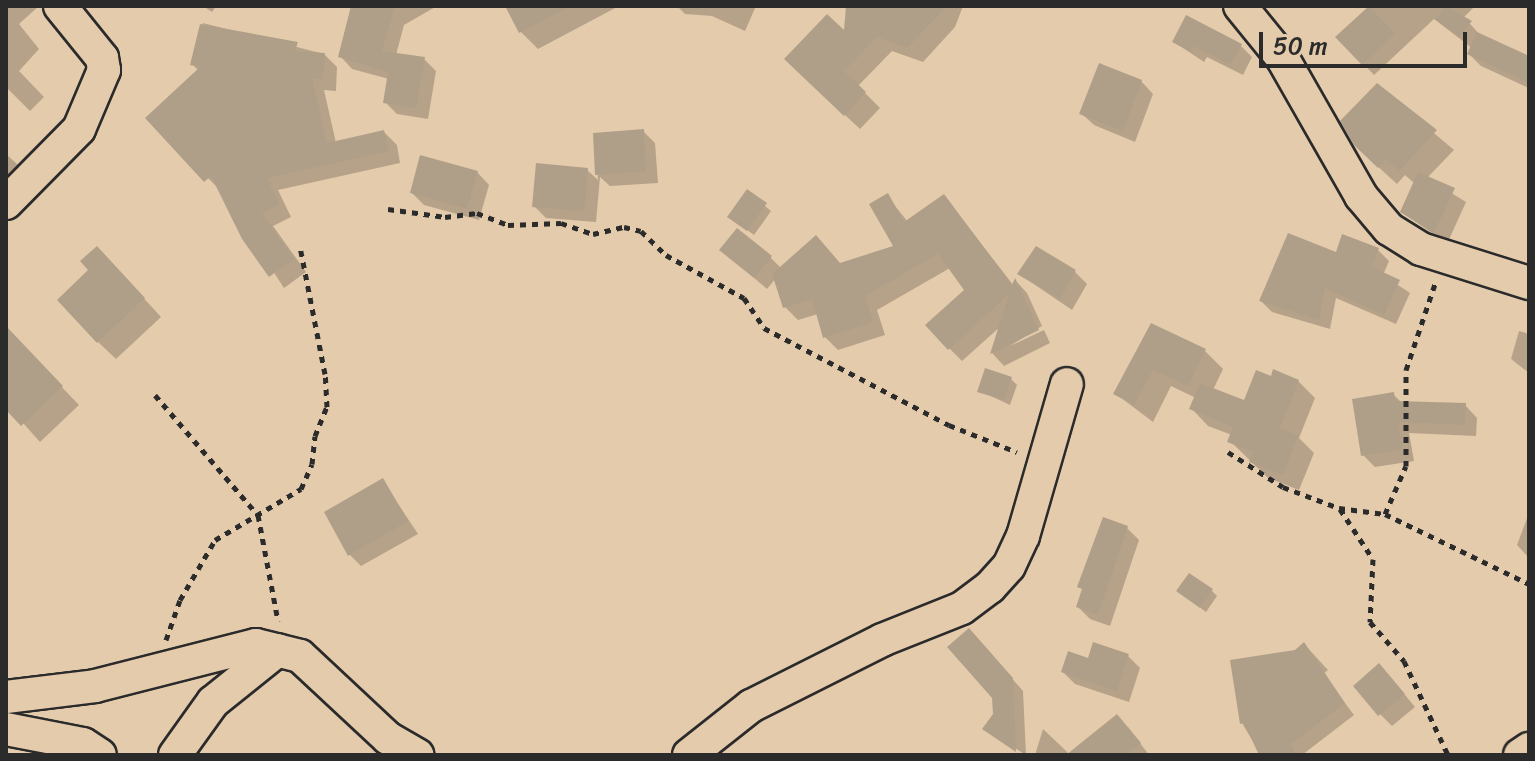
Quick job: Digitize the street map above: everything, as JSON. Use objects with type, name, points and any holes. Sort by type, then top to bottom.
[{"type":"street","points":[[6,203],[79,129],[104,70],[102,58],[60,6]]},
{"type":"street","points":[[1240,6],[1283,59],[1361,196],[1389,229],[1445,258],[1529,283]]},
{"type":"street","points":[[689,755],[751,706],[882,640],[962,608],[990,587],[1009,566],[1023,536],[1067,384]]},
{"type":"street","points":[[6,697],[95,686],[256,645],[300,656],[388,738],[417,755]]},
{"type":"street","points":[[175,755],[213,702],[278,650]]},
{"type":"street","points":[[6,729],[83,744],[100,755]]},
{"type":"street","points":[[1520,755],[1529,749]]},
{"type":"path","points":[[388,209],[445,217],[477,213],[508,225],[561,223],[593,234],[624,227],[641,231],[666,255],[744,298],[764,328],[990,445],[1045,459]]},
{"type":"path","points":[[154,671],[180,600],[215,540],[301,489],[327,407],[300,246]]},
{"type":"path","points":[[1385,514],[1406,466],[1406,370],[1445,258]]},
{"type":"path","points":[[155,395],[258,515],[278,616],[278,650]]},
{"type":"path","points":[[1228,452],[1283,487],[1339,508],[1385,514],[1529,584]]},
{"type":"path","points":[[1339,508],[1373,559],[1370,622],[1404,661],[1448,755]]},
{"type":"building","points":[[351,6],[395,6],[382,51],[425,57],[416,108],[383,103],[388,72],[338,57]]},
{"type":"building","points":[[505,6],[571,6],[519,33]]},
{"type":"building","points":[[846,6],[947,6],[907,48],[877,37],[844,71],[866,92],[844,116],[784,59],[827,14],[844,30]]},
{"type":"building","points":[[1369,6],[1395,34],[1362,65],[1335,37]]},
{"type":"building","points":[[1446,6],[1472,21],[1459,37],[1435,19]]},
{"type":"building","points":[[1186,15],[1242,44],[1230,65],[1194,46],[1191,52],[1172,42]]},
{"type":"building","points":[[200,24],[298,42],[295,51],[325,53],[323,79],[312,78],[327,143],[384,130],[389,151],[267,178],[280,204],[262,213],[294,259],[269,277],[242,239],[211,176],[204,182],[145,118],[200,67],[190,65]]},
{"type":"building","points":[[1477,32],[1529,56],[1529,83],[1467,54]]},
{"type":"building","points":[[1099,63],[1142,80],[1123,131],[1079,114]]},
{"type":"building","points":[[1377,83],[1437,130],[1399,171],[1386,159],[1378,168],[1354,145],[1340,121]]},
{"type":"building","points":[[644,129],[646,171],[595,175],[593,133]]},
{"type":"building","points":[[420,155],[478,171],[467,209],[410,193]]},
{"type":"building","points":[[536,163],[588,168],[584,211],[532,207]]},
{"type":"building","points":[[1418,172],[1455,188],[1434,233],[1400,212]]},
{"type":"building","points":[[747,189],[767,203],[747,231],[727,217]]},
{"type":"building","points":[[888,193],[904,222],[944,194],[1012,285],[1015,278],[1039,330],[990,354],[1009,294],[948,350],[925,325],[964,290],[938,254],[865,296],[873,322],[823,338],[812,299],[783,308],[772,274],[816,235],[840,263],[893,246],[869,204]]},
{"type":"building","points":[[737,228],[772,256],[754,278],[719,250]]},
{"type":"building","points":[[1288,233],[1336,252],[1342,234],[1379,248],[1372,267],[1400,280],[1384,315],[1325,288],[1319,320],[1259,301]]},
{"type":"building","points":[[97,246],[145,298],[97,343],[57,300],[88,270],[80,261]]},
{"type":"building","points":[[1036,246],[1076,270],[1060,299],[1017,274]]},
{"type":"building","points":[[1151,323],[1206,349],[1188,386],[1153,370],[1134,405],[1113,394]]},
{"type":"building","points":[[6,326],[63,386],[21,426],[6,410]]},
{"type":"building","points":[[985,368],[1012,377],[1004,400],[977,392]]},
{"type":"building","points":[[1273,369],[1299,380],[1280,428],[1298,435],[1283,475],[1249,462],[1253,452],[1227,442],[1233,427],[1189,409],[1200,383],[1244,400],[1256,370],[1271,376]]},
{"type":"building","points":[[1394,392],[1395,401],[1466,403],[1465,425],[1398,422],[1403,449],[1361,456],[1352,399]]},
{"type":"building","points":[[383,478],[408,521],[348,556],[324,512]]},
{"type":"building","points":[[1103,517],[1128,526],[1098,615],[1076,607],[1082,589],[1077,587]]},
{"type":"building","points":[[1189,573],[1213,589],[1200,608],[1176,591]]},
{"type":"building","points":[[969,628],[1013,678],[1016,752],[982,729],[993,714],[992,698],[947,647]]},
{"type":"building","points":[[1093,642],[1129,654],[1117,691],[1061,672],[1068,651],[1088,658]]},
{"type":"building","points":[[1304,642],[1345,703],[1291,744],[1296,755],[1259,755],[1244,723],[1240,724],[1230,660],[1295,650]]},
{"type":"building","points":[[1379,663],[1405,694],[1378,716],[1353,686]]},
{"type":"building","points":[[1117,714],[1141,743],[1125,755],[1066,755]]}]
